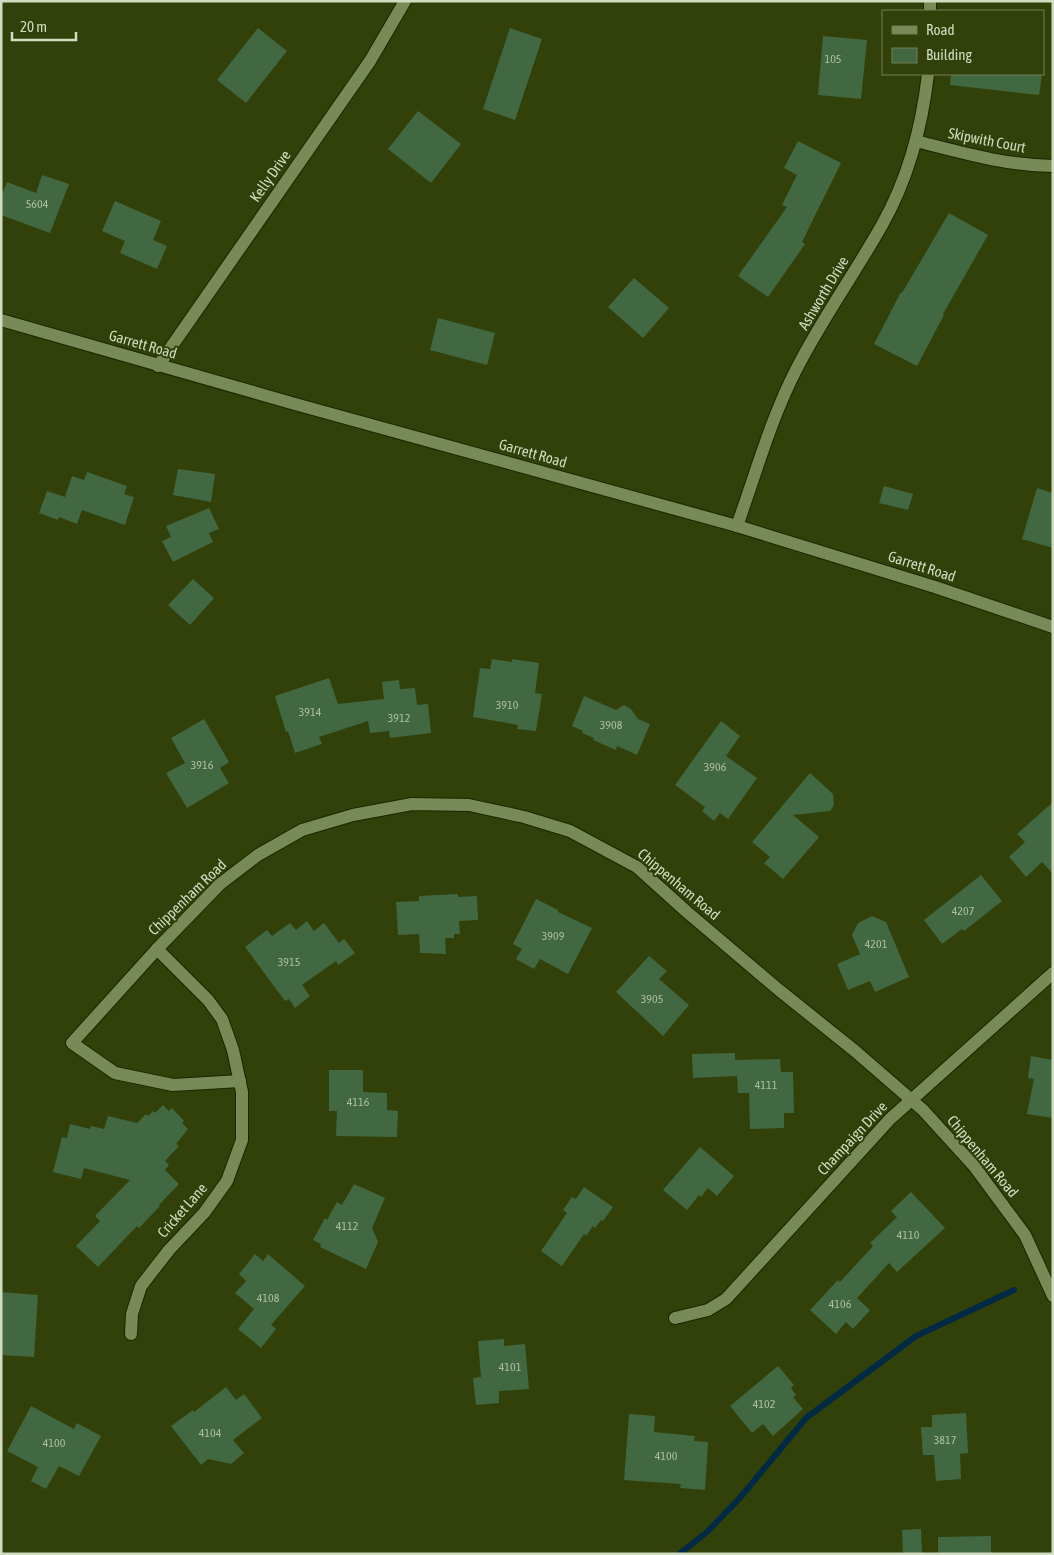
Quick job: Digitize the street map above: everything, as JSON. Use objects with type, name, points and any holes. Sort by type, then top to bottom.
[{"type":"street","name":"Kelly Drive","points":[[158,366],[370,61],[405,1]]},
{"type":"street","name":"Ashworth Drive","points":[[737,526],[776,410],[798,366],[883,223],[905,176],[916,141],[925,100],[928,75]]},
{"type":"street","name":"Skipwith Court","points":[[916,141],[988,160],[1053,166]]},
{"type":"street","name":"Garrett Road","points":[[1,320],[158,366],[737,526],[926,584],[1053,627]]},
{"type":"street","name":"Chippenham Road","points":[[240,1081],[174,1085],[115,1073],[72,1043],[157,949],[220,884],[258,855],[302,830],[352,815],[412,804],[469,804],[524,817],[570,831],[636,867],[708,930],[855,1051],[923,1110],[974,1166],[1025,1235],[1053,1296]]},
{"type":"street","name":"Cricket Lane","points":[[131,1334],[132,1314],[141,1286],[169,1250],[204,1214],[227,1181],[242,1140],[242,1092],[233,1050],[222,1019],[208,1000],[157,949]]},
{"type":"street","name":"Champaign Drive","points":[[676,1318],[708,1310],[726,1299],[890,1119],[1053,973]]},
{"type":"building","points":[[258,28],[287,51],[246,103],[217,80]]},
{"type":"building","points":[[510,28],[542,39],[515,120],[483,109]]},
{"type":"building","points":[[823,36],[867,40],[861,99],[818,95]]},
{"type":"building","points":[[951,75],[1042,75],[1039,95],[950,85]]},
{"type":"building","points":[[418,111],[461,144],[431,183],[388,149]]},
{"type":"building","points":[[798,141],[841,163],[802,242],[805,244],[768,297],[738,276],[787,207],[782,205],[797,175],[784,168]]},
{"type":"building","points":[[42,175],[69,184],[50,233],[1,215],[1,197],[7,182],[36,193]]},
{"type":"building","points":[[115,201],[161,221],[153,240],[167,246],[157,269],[120,253],[125,241],[102,231]]},
{"type":"building","points":[[949,213],[988,235],[943,314],[917,366],[874,344],[901,292]]},
{"type":"building","points":[[634,278],[669,308],[643,338],[608,307]]},
{"type":"building","points":[[438,318],[495,333],[487,365],[430,350]]},
{"type":"building","points":[[178,469],[215,474],[211,502],[173,495]]},
{"type":"building","points":[[87,472],[127,486],[124,494],[134,497],[125,525],[82,510],[77,524],[59,517],[58,520],[39,513],[47,491],[65,497],[72,476],[84,480]]},
{"type":"building","points":[[884,486],[913,494],[908,510],[879,503]]},
{"type":"building","points":[[1037,488],[1053,493],[1053,548],[1022,539]]},
{"type":"building","points":[[209,508],[219,529],[209,533],[213,542],[173,562],[162,541],[171,537],[166,526]]},
{"type":"building","points":[[193,579],[214,598],[190,625],[168,605]]},
{"type":"building","points":[[492,659],[512,662],[512,659],[539,663],[535,693],[542,694],[536,731],[517,729],[518,725],[473,717],[480,668],[490,669]]},
{"type":"building","points":[[329,678],[338,704],[384,699],[382,682],[399,680],[400,689],[415,688],[417,705],[428,704],[431,733],[390,738],[389,731],[370,733],[368,721],[319,737],[322,744],[295,753],[288,731],[286,732],[275,696]]},
{"type":"building","points":[[584,696],[616,710],[624,705],[631,709],[638,719],[650,724],[637,755],[617,746],[616,750],[593,740],[594,738],[572,726]]},
{"type":"building","points":[[204,719],[229,762],[220,768],[229,783],[187,808],[166,773],[185,763],[171,738]]},
{"type":"building","points":[[721,721],[740,736],[726,756],[757,778],[728,819],[720,813],[714,821],[702,811],[705,807],[675,785]]},
{"type":"building","points":[[810,773],[833,794],[834,805],[830,811],[793,815],[819,837],[783,879],[764,863],[770,857],[752,842]]},
{"type":"building","points":[[1053,802],[1053,874],[1042,862],[1026,877],[1009,857],[1025,842],[1017,834]]},
{"type":"building","points":[[981,875],[1002,901],[964,931],[962,929],[942,944],[924,920]]},
{"type":"building","points":[[458,894],[458,897],[477,896],[478,920],[459,921],[460,934],[454,934],[454,938],[445,938],[446,954],[420,953],[419,934],[398,935],[396,902],[419,901],[419,896]]},
{"type":"building","points":[[536,899],[592,928],[568,974],[540,959],[534,969],[516,959],[522,949],[513,944]]},
{"type":"building","points":[[872,916],[886,922],[909,977],[875,992],[870,981],[848,990],[837,964],[860,954],[852,935],[858,923]]},
{"type":"building","points":[[307,921],[314,931],[324,923],[339,943],[344,939],[355,953],[338,965],[336,961],[302,985],[310,996],[295,1008],[289,999],[285,1001],[245,947],[267,930],[272,936],[290,923],[296,930]]},
{"type":"building","points":[[649,956],[667,971],[659,979],[689,1005],[663,1036],[616,992]]},
{"type":"building","points":[[735,1053],[735,1060],[780,1059],[781,1072],[793,1072],[794,1113],[784,1113],[784,1128],[750,1129],[749,1093],[738,1093],[737,1076],[693,1078],[692,1054]]},
{"type":"building","points":[[1031,1056],[1053,1060],[1053,1118],[1027,1114],[1034,1079],[1028,1078]]},
{"type":"building","points":[[329,1070],[363,1070],[363,1092],[387,1093],[387,1110],[398,1111],[397,1137],[336,1136],[337,1111],[329,1111]]},
{"type":"building","points":[[163,1105],[169,1111],[172,1108],[184,1121],[182,1123],[188,1129],[176,1144],[179,1146],[165,1161],[169,1165],[165,1170],[179,1184],[139,1228],[137,1226],[98,1267],[76,1246],[100,1221],[95,1216],[130,1180],[84,1168],[81,1179],[53,1172],[62,1137],[67,1138],[70,1124],[90,1129],[91,1126],[104,1129],[108,1116],[137,1123],[146,1114],[148,1116],[153,1111],[155,1113]]},
{"type":"building","points":[[700,1147],[734,1176],[717,1196],[708,1188],[701,1197],[699,1195],[687,1210],[663,1190]]},
{"type":"building","points":[[354,1184],[385,1198],[372,1228],[378,1242],[366,1269],[320,1247],[321,1244],[313,1240],[325,1218],[327,1220],[337,1202],[342,1205]]},
{"type":"building","points":[[584,1187],[613,1207],[603,1221],[601,1220],[595,1228],[593,1226],[586,1236],[584,1234],[562,1266],[541,1251],[567,1213],[563,1210],[572,1197],[576,1199]]},
{"type":"building","points":[[911,1192],[945,1228],[897,1272],[889,1263],[857,1298],[870,1310],[853,1329],[846,1322],[836,1334],[810,1310],[838,1280],[840,1282],[873,1246],[870,1243],[897,1217],[891,1211]]},
{"type":"building","points":[[255,1254],[263,1261],[268,1254],[305,1286],[271,1325],[276,1329],[261,1348],[238,1329],[254,1309],[235,1293],[246,1281],[239,1274]]},
{"type":"building","points":[[1,1292],[38,1295],[34,1357],[1,1355]]},
{"type":"building","points":[[504,1339],[504,1346],[525,1344],[529,1389],[499,1391],[499,1403],[476,1405],[473,1378],[481,1377],[478,1341]]},
{"type":"building","points":[[778,1366],[794,1385],[791,1388],[796,1395],[793,1397],[803,1409],[773,1436],[763,1424],[752,1433],[730,1406]]},
{"type":"building","points":[[226,1387],[236,1400],[244,1394],[262,1418],[233,1440],[244,1453],[231,1464],[208,1459],[201,1465],[171,1426],[193,1410],[194,1412]]},
{"type":"building","points":[[31,1406],[74,1429],[77,1423],[101,1436],[79,1476],[59,1466],[46,1489],[31,1481],[38,1467],[7,1451]]},
{"type":"building","points":[[966,1413],[968,1453],[960,1454],[961,1479],[936,1481],[934,1455],[923,1455],[921,1427],[932,1427],[932,1415]]},
{"type":"building","points":[[629,1414],[655,1416],[654,1432],[695,1436],[694,1441],[708,1442],[705,1490],[680,1488],[681,1484],[624,1480]]},
{"type":"building","points":[[921,1529],[922,1553],[903,1554],[902,1530]]},
{"type":"building","points":[[991,1536],[991,1554],[938,1554],[938,1537]]},
{"type":"waterway","points":[[679,1554],[706,1533],[739,1499],[806,1418],[916,1336],[1014,1290]]}]
